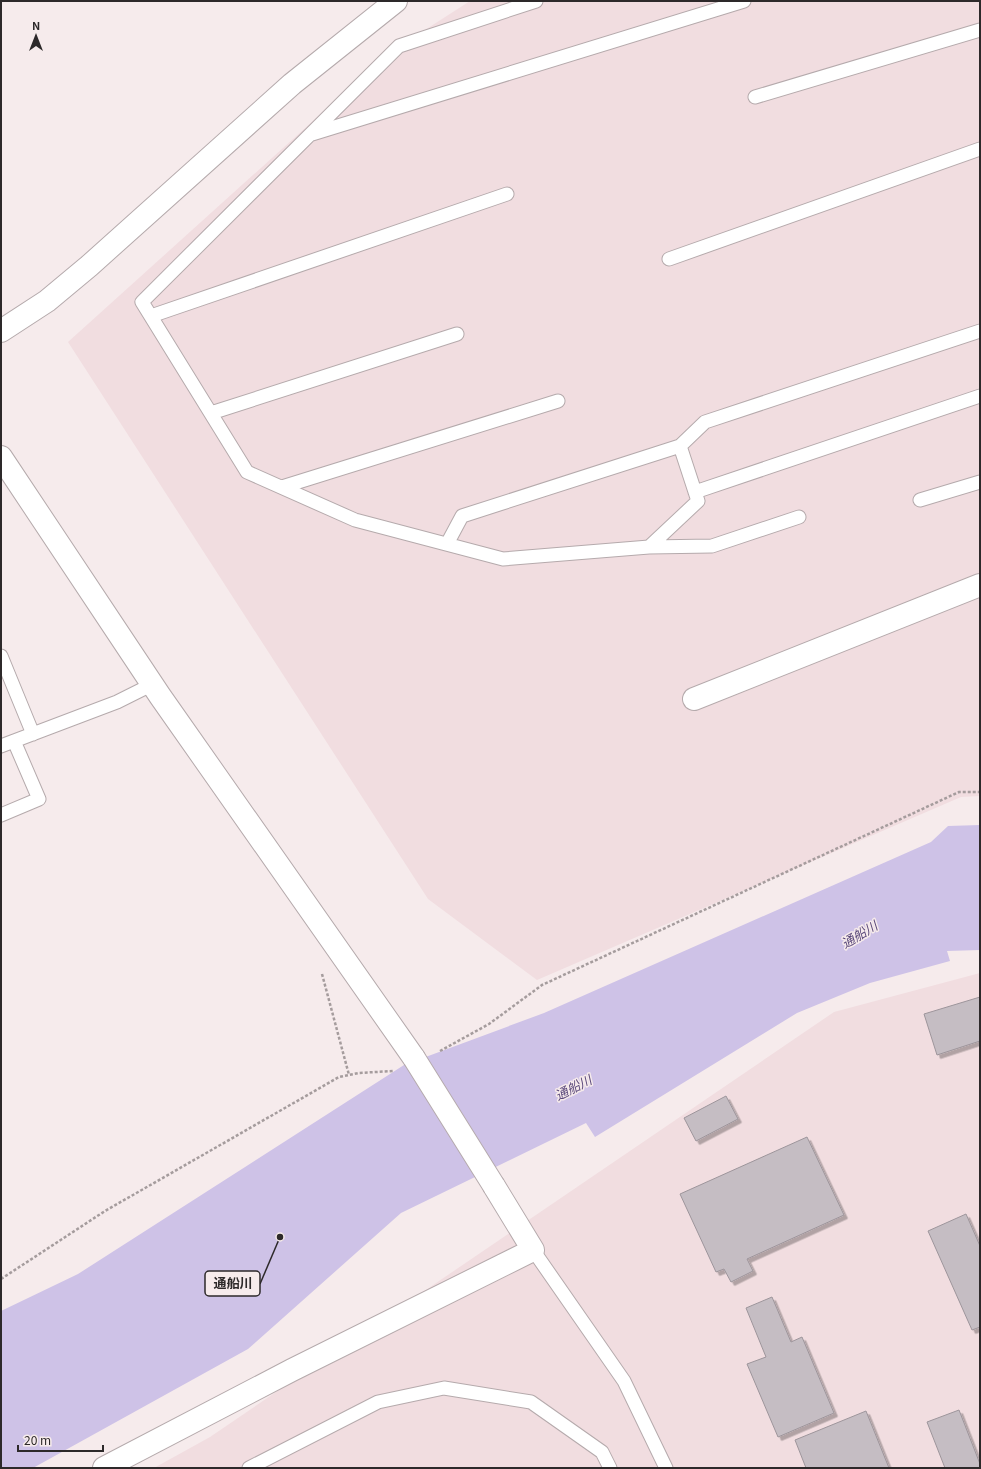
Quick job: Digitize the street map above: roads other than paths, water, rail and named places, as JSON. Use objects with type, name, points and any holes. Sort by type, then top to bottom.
[{"type":"street","points":[[1,331],[47,301],[71,281],[292,84],[396,1]]},
{"type":"street","points":[[1,457],[153,684],[414,1058],[533,1250],[300,1367],[104,1468]]},
{"type":"street","points":[[694,699],[980,585]]},
{"type":"lane","points":[[536,1],[399,46],[142,302],[247,472],[355,520],[503,559],[649,547],[712,546],[799,516]]},
{"type":"lane","points":[[310,135],[744,1]]},
{"type":"lane","points":[[754,97],[980,30]]},
{"type":"lane","points":[[668,259],[980,149]]},
{"type":"lane","points":[[151,316],[507,194]]},
{"type":"lane","points":[[447,544],[462,516],[680,446],[705,422],[980,331]]},
{"type":"lane","points":[[211,413],[457,334]]},
{"type":"lane","points":[[695,492],[980,396]]},
{"type":"lane","points":[[282,487],[558,401]]},
{"type":"lane","points":[[649,547],[698,501],[680,446]]},
{"type":"lane","points":[[920,500],[980,482]]},
{"type":"lane","points":[[1,656],[33,734]]},
{"type":"lane","points":[[1,746],[118,702],[153,684]]},
{"type":"lane","points":[[1,815],[39,799],[14,741]]},
{"type":"lane","points":[[533,1250],[624,1382],[666,1468]]},
{"type":"lane","points":[[248,1468],[378,1402],[444,1388],[531,1402],[602,1452],[610,1468]]},
{"type":"water","points":[[980,825],[980,950],[947,951],[950,961],[870,983],[797,1013],[595,1137],[586,1123],[401,1213],[248,1349],[33,1468],[1,1468],[1,1311],[78,1274],[404,1065],[544,1013],[931,842],[948,826]]},
{"type":"place","name":"通船川","points":[[280,1237]]}]
